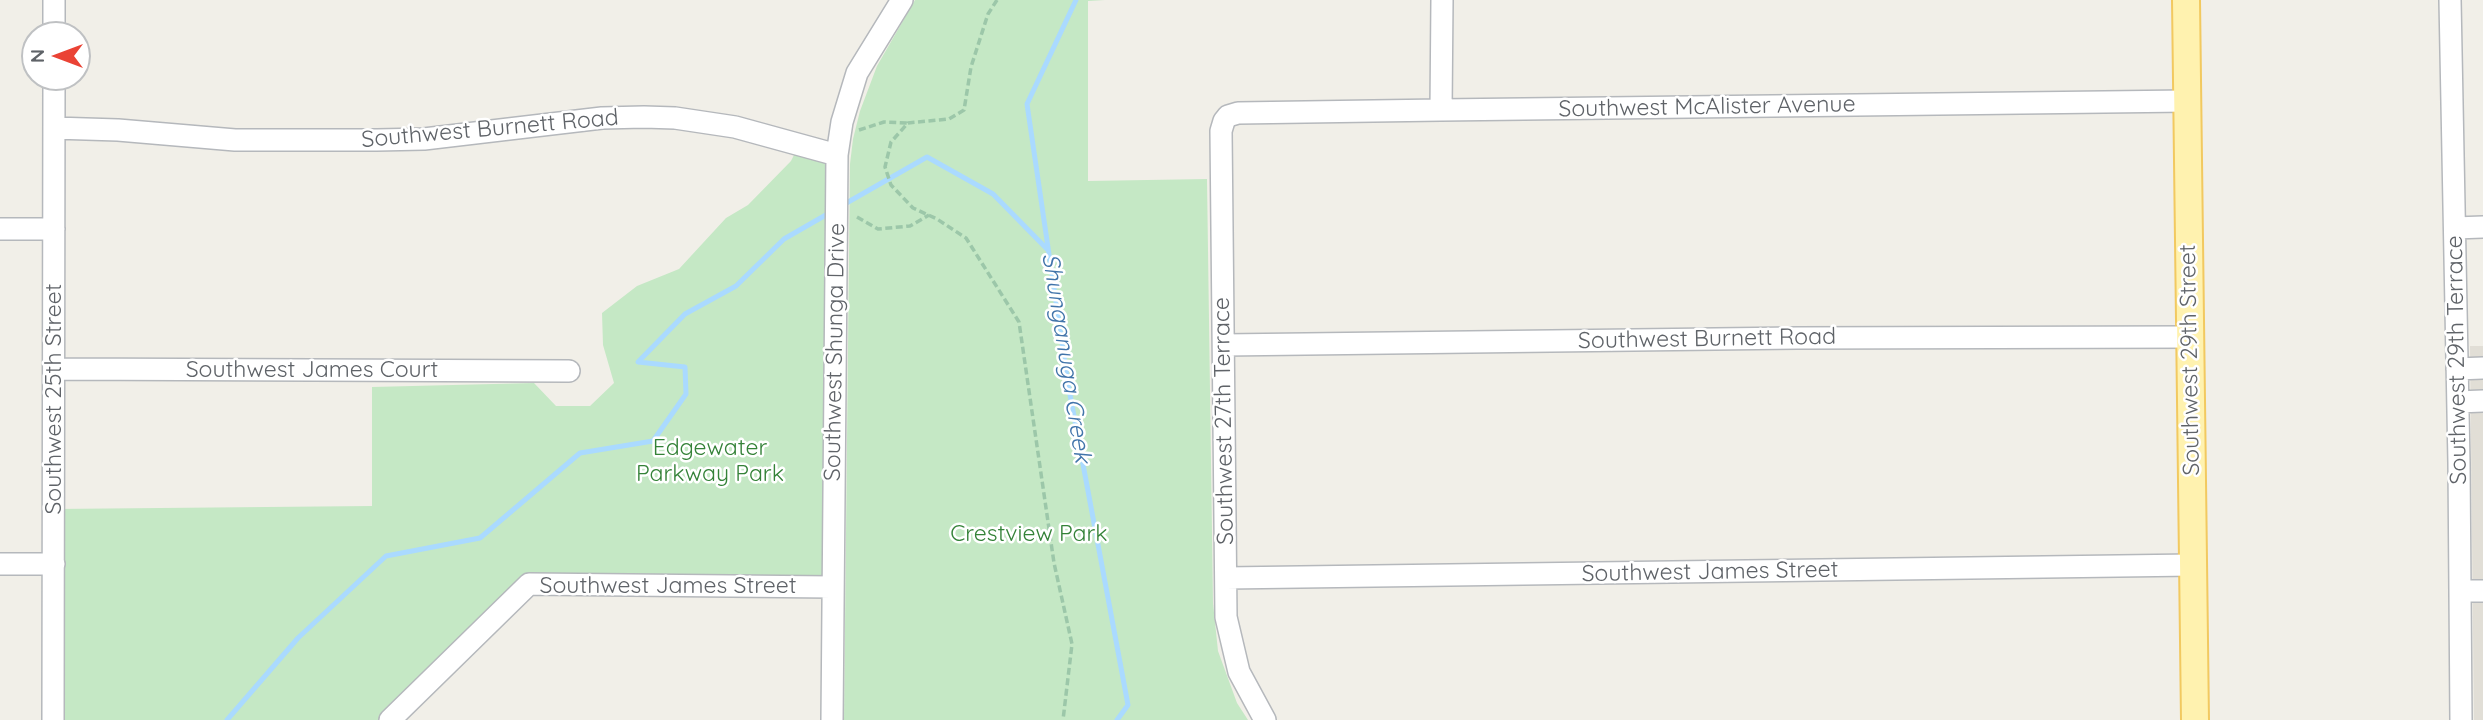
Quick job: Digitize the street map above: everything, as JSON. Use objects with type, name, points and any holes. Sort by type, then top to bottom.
[{"type":"main road","name":"Southwest 29th Street","points":[[2186,0],[2195,720]]},
{"type":"street","points":[[54,0],[54,21]]},
{"type":"street","name":"Southwest Shunga Drive","points":[[832,720],[837,155],[842,122],[857,73],[902,0]]},
{"type":"street","points":[[1441,110],[1442,0]]},
{"type":"street","name":"Southwest 29th Terrace","points":[[2450,0],[2458,369],[2461,720]]},
{"type":"street","name":"Southwest 25th Street","points":[[53,720],[54,91]]},
{"type":"street","name":"Southwest McAlister Avenue","points":[[1228,116],[1238,113],[2187,101]]},
{"type":"street","name":"Southwest 27th Terrace","points":[[1228,116],[1221,131],[1226,617],[1233,654],[1247,690],[1265,720]]},
{"type":"street","name":"Southwest Burnett Road","points":[[54,128],[118,130],[235,140],[377,140],[424,139],[602,118],[675,118],[735,127],[837,155]]},
{"type":"street","points":[[2455,228],[2483,228]]},
{"type":"street","points":[[0,229],[54,229]]},
{"type":"street","name":"Southwest Burnett Road","points":[[1224,345],[1839,337],[2190,337]]},
{"type":"street","points":[[2458,369],[2483,368]]},
{"type":"street","name":"Southwest James Court","points":[[55,369],[569,371]]},
{"type":"street","points":[[2458,402],[2483,401]]},
{"type":"street","points":[[0,564],[54,564]]},
{"type":"street","name":"Southwest James Street","points":[[1226,578],[2193,565]]},
{"type":"street","name":"Southwest James Street","points":[[390,720],[529,584],[832,587]]},
{"type":"street","points":[[2460,591],[2483,591]]},
{"type":"path","points":[[857,138],[860,128],[884,122],[908,123],[949,119],[964,110],[971,68],[988,14],[998,0]]},
{"type":"path","points":[[908,123],[891,142],[885,167],[891,185],[913,208],[967,238],[1019,322],[1054,564],[1072,644],[1063,720]]},
{"type":"path","points":[[856,206],[857,219],[878,229],[910,226],[929,215]]},
{"type":"shaded area","points":[[2470,346],[2483,346],[2483,720],[2474,720]]},
{"type":"green space","name":"Crestview Park","points":[[915,0],[1105,0],[1088,1],[1088,181],[1207,179],[1213,603],[1218,651],[1237,703],[1248,720],[844,720],[850,164],[860,111],[877,66]]},
{"type":"green space","name":"Edgewater Parkway Park","points":[[799,145],[837,155],[832,587],[529,584],[390,720],[53,720],[54,509],[372,506],[372,387],[534,383],[556,406],[590,406],[614,383],[603,345],[602,313],[637,286],[679,269],[726,218],[748,205],[791,161]]},
{"type":"waterway","name":"Shunganuga Creek","points":[[1076,0],[1027,104],[1068,384],[1128,705],[1117,720]]},
{"type":"waterway","points":[[843,205],[927,157],[993,194],[1048,250]]},
{"type":"waterway","points":[[227,720],[298,638],[386,556],[480,538],[580,453],[653,441],[686,394],[685,367],[638,362],[685,314],[736,286],[784,239],[831,212]]}]
